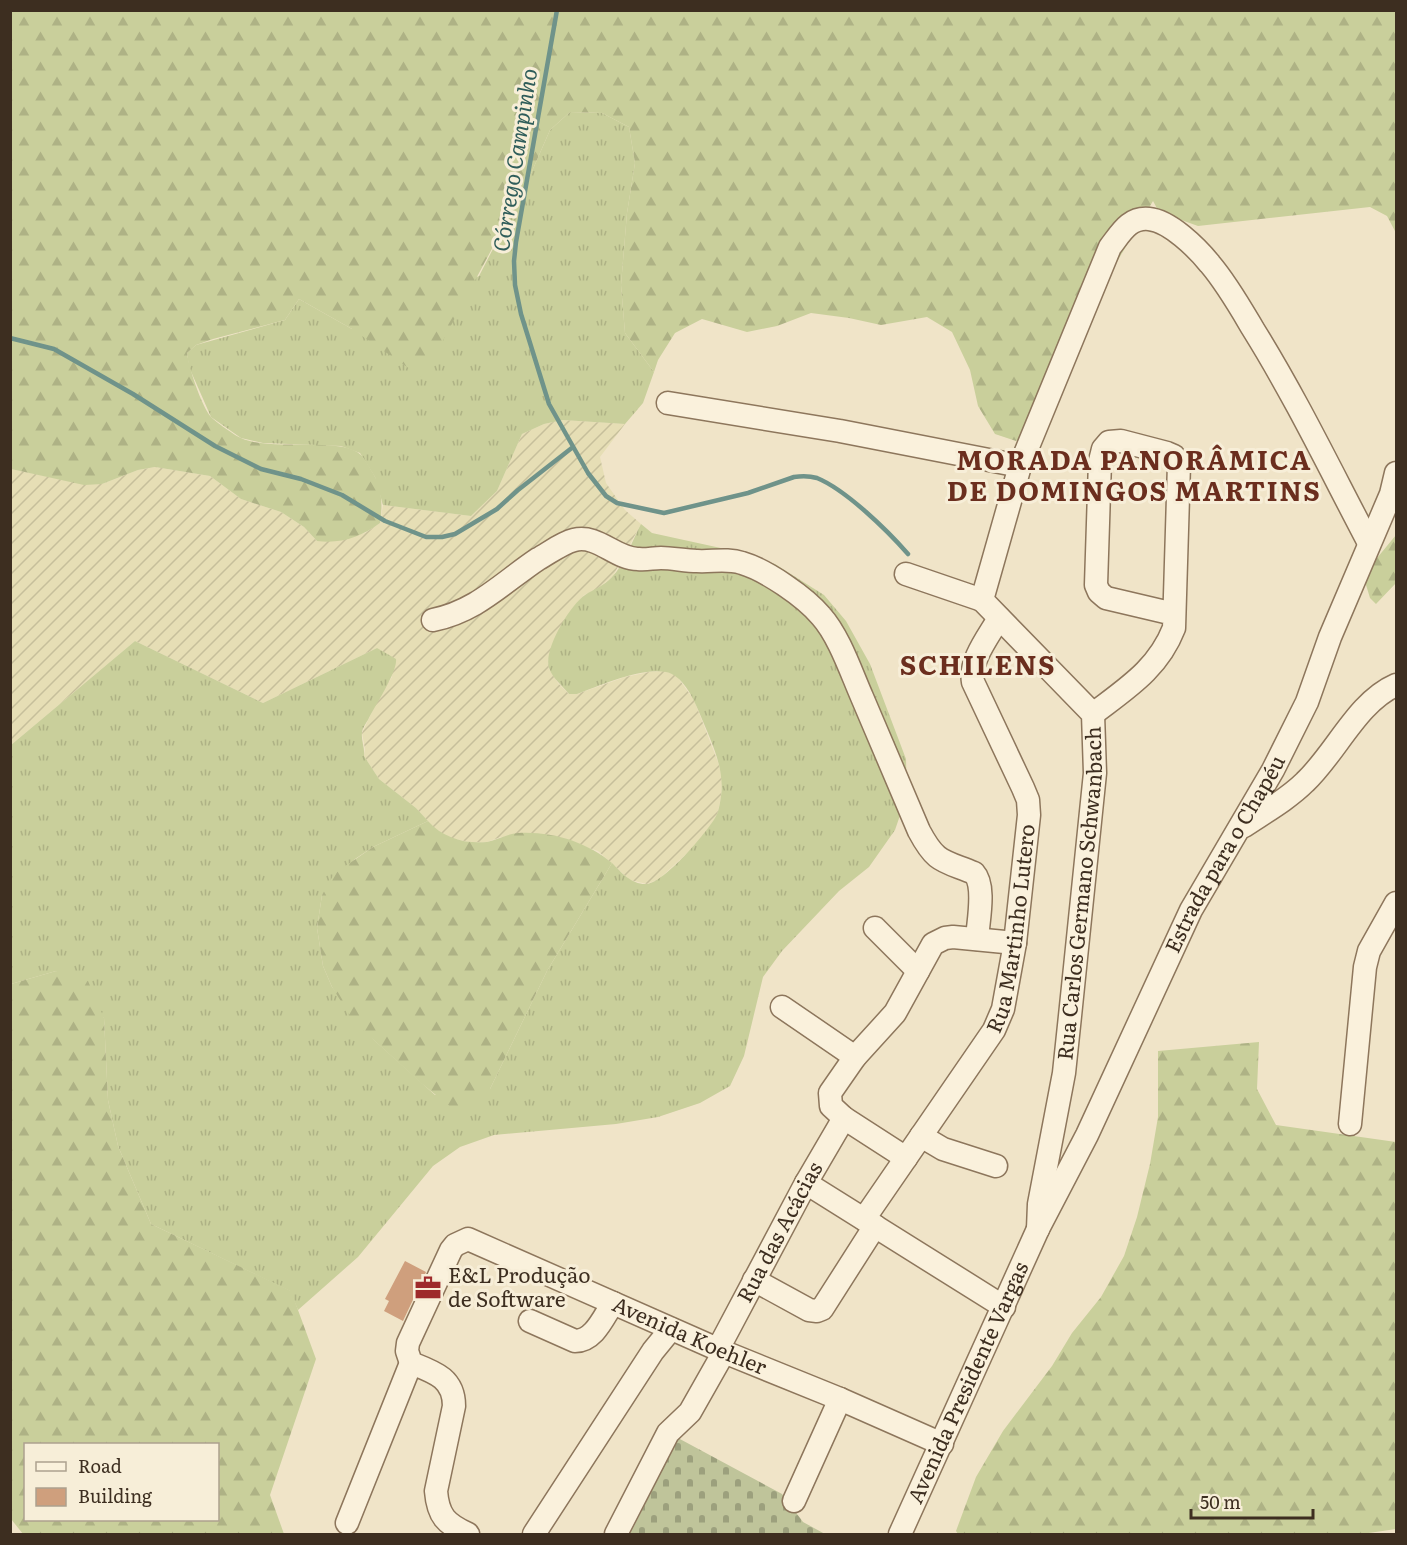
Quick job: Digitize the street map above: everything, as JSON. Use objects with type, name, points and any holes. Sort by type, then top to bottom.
[{"type":"street","points":[[982,600],[1020,466],[1110,247],[1128,225],[1136,220],[1150,219],[1165,225],[1186,238],[1211,264],[1276,366],[1369,543]]},
{"type":"street","points":[[668,403],[840,431],[1020,466]]},
{"type":"street","points":[[1093,714],[1137,679],[1166,648],[1174,628],[1179,464],[1174,456],[1167,453],[1121,441],[1109,442],[1103,449],[1100,461],[1096,585],[1099,592],[1106,598],[1174,614]]},
{"type":"street","name":"Estrada para o Chapéu","points":[[1038,1229],[1088,1135],[1191,910],[1241,828],[1307,702],[1330,637],[1391,494],[1396,473]]},
{"type":"street","points":[[433,620],[451,616],[476,605],[509,578],[572,540],[597,542],[632,559],[722,560],[741,562],[760,570],[805,600],[822,617],[834,634],[928,848],[937,858],[974,873],[978,877],[980,893],[977,939]]},
{"type":"street","name":"Rua Carlos Germano Schwanbach","points":[[906,574],[982,600],[1093,714],[1095,773],[1070,1016],[1062,1083],[1039,1204],[1038,1229]]},
{"type":"street","name":"Rua Martinho Lutero","points":[[754,1280],[809,1310],[822,1309],[906,1158],[999,1021],[1015,943],[1028,837],[1028,800],[971,674],[999,618]]},
{"type":"street","points":[[1241,828],[1304,784],[1326,760],[1349,727],[1370,703],[1383,690],[1396,685]]},
{"type":"street","points":[[1350,1124],[1365,967],[1369,951],[1396,903]]},
{"type":"street","points":[[875,928],[918,971]]},
{"type":"street","points":[[906,1158],[844,1118],[831,1106],[830,1093],[855,1057],[896,1013],[927,952],[938,940],[953,937],[1015,943]]},
{"type":"street","points":[[782,1007],[855,1057]]},
{"type":"street","name":"Rua das Acácias","points":[[616,1534],[668,1433],[690,1412],[754,1280],[844,1118]]},
{"type":"street","points":[[921,1136],[951,1152],[996,1166]]},
{"type":"street","points":[[806,1183],[1004,1307]]},
{"type":"street","name":"Avenida Presidente Vargas","points":[[900,1534],[1038,1229]]},
{"type":"street","name":"Avenida Koehler","points":[[411,1363],[407,1351],[415,1328],[451,1250],[455,1245],[468,1239],[671,1329],[942,1444]]},
{"type":"street","points":[[530,1321],[574,1341],[581,1341],[593,1333],[613,1303]]},
{"type":"street","points":[[534,1534],[653,1351],[671,1329]]},
{"type":"street","points":[[347,1522],[411,1363],[444,1379],[454,1395],[454,1406],[436,1491],[437,1502],[443,1519],[468,1534]]},
{"type":"street","points":[[794,1501],[840,1399]]},
{"type":"shaded area","points":[[563,420],[625,424],[600,457],[606,483],[625,510],[641,524],[613,576],[599,588],[584,595],[560,627],[548,660],[549,669],[569,694],[577,694],[625,677],[649,672],[664,671],[676,675],[694,700],[722,777],[717,816],[699,842],[659,879],[647,884],[630,880],[598,851],[583,846],[501,837],[487,842],[470,842],[450,838],[434,828],[416,808],[379,779],[364,756],[362,733],[381,693],[392,677],[377,648],[263,703],[135,641],[11,745],[11,469],[84,484],[102,484],[138,470],[155,467],[210,476],[241,499],[281,512],[304,527],[317,541],[365,533],[380,523],[383,505],[471,516],[497,491],[522,434],[544,424]]},
{"type":"green space","points":[[10,11],[1396,11],[1396,233],[1387,216],[1370,207],[1198,226],[1159,212],[1153,201],[1102,287],[1046,424],[1016,441],[995,434],[978,406],[970,370],[952,332],[927,317],[881,325],[811,313],[777,326],[747,332],[702,319],[675,333],[658,360],[654,372],[625,333],[621,285],[627,213],[635,163],[629,127],[602,113],[570,112],[550,130],[526,185],[423,378],[352,329],[299,299],[285,320],[213,339],[196,345],[187,353],[196,386],[207,411],[213,419],[234,434],[254,442],[269,444],[339,446],[352,449],[365,460],[375,476],[379,489],[380,523],[350,538],[317,541],[304,527],[281,512],[241,499],[210,476],[155,467],[138,470],[102,484],[84,485],[11,469]]},
{"type":"green space","points":[[570,112],[602,113],[629,127],[635,163],[627,213],[621,285],[625,333],[654,372],[643,403],[625,424],[563,420],[544,424],[522,434],[497,491],[471,516],[383,505],[375,477],[360,453],[341,446],[263,443],[241,438],[211,417],[189,367],[187,353],[196,345],[285,320],[299,299],[352,329],[479,276],[526,185],[550,130]]},
{"type":"green space","points":[[641,524],[652,533],[739,552],[775,564],[824,595],[846,621],[870,664],[906,759],[907,795],[895,830],[869,867],[839,891],[782,951],[763,977],[744,1056],[730,1086],[700,1103],[658,1117],[616,1124],[494,1135],[460,1147],[433,1166],[358,1257],[298,1310],[290,1291],[151,1224],[118,1146],[108,1100],[104,1018],[56,971],[11,984],[11,745],[135,641],[263,703],[377,648],[396,659],[390,680],[363,730],[364,756],[379,779],[416,808],[428,821],[373,847],[355,859],[322,895],[317,928],[323,966],[332,987],[374,1040],[435,1095],[490,1089],[547,971],[612,863],[637,883],[647,884],[655,881],[674,866],[694,845],[710,825],[718,810],[722,785],[716,753],[694,700],[677,677],[666,672],[645,672],[577,694],[569,694],[555,679],[549,668],[550,650],[565,618],[579,600],[612,577],[624,559]]},
{"type":"green space","points":[[1396,535],[1396,583],[1376,604],[1370,598],[1363,575]]},
{"type":"green space","points":[[428,821],[447,836],[471,842],[487,842],[518,833],[556,836],[592,849],[612,863],[547,971],[490,1089],[478,1104],[452,1108],[354,1022],[332,987],[323,966],[317,928],[322,895],[334,874],[373,847]]},
{"type":"green space","points":[[56,971],[88,981],[104,1018],[108,1100],[118,1146],[151,1224],[291,1291],[316,1359],[270,1495],[284,1534],[23,1534],[11,1519],[11,984]]},
{"type":"green space","points":[[1259,1042],[1257,1089],[1276,1125],[1396,1142],[1396,1529],[1362,1534],[958,1534],[956,1531],[976,1477],[1003,1431],[1052,1366],[1072,1333],[1101,1297],[1124,1256],[1137,1217],[1150,1164],[1158,1117],[1158,1051]]},
{"type":"green space","points":[[678,1438],[782,1494],[803,1522],[825,1534],[630,1534]]},
{"type":"building","points":[[405,1261],[426,1272],[403,1321],[384,1311],[389,1301],[385,1299]]},
{"type":"waterway","name":"Córrego Campinho","points":[[557,10],[516,242],[515,285],[521,314],[549,404],[588,473],[606,496],[617,503],[664,513],[748,493],[794,477],[817,478],[853,501],[908,554]]},
{"type":"waterway","points":[[10,338],[54,349],[133,394],[215,446],[261,469],[301,479],[342,495],[385,521],[426,537],[455,534],[497,509],[573,447]]},
{"type":"place","name":"E&L Produção de Software","points":[[428,1288]]},
{"type":"district","name":"MORADA PANORÂMICA DE DOMINGOS MARTINS","points":[[1134,476]]},
{"type":"district","name":"SCHILENS","points":[[978,666]]}]
